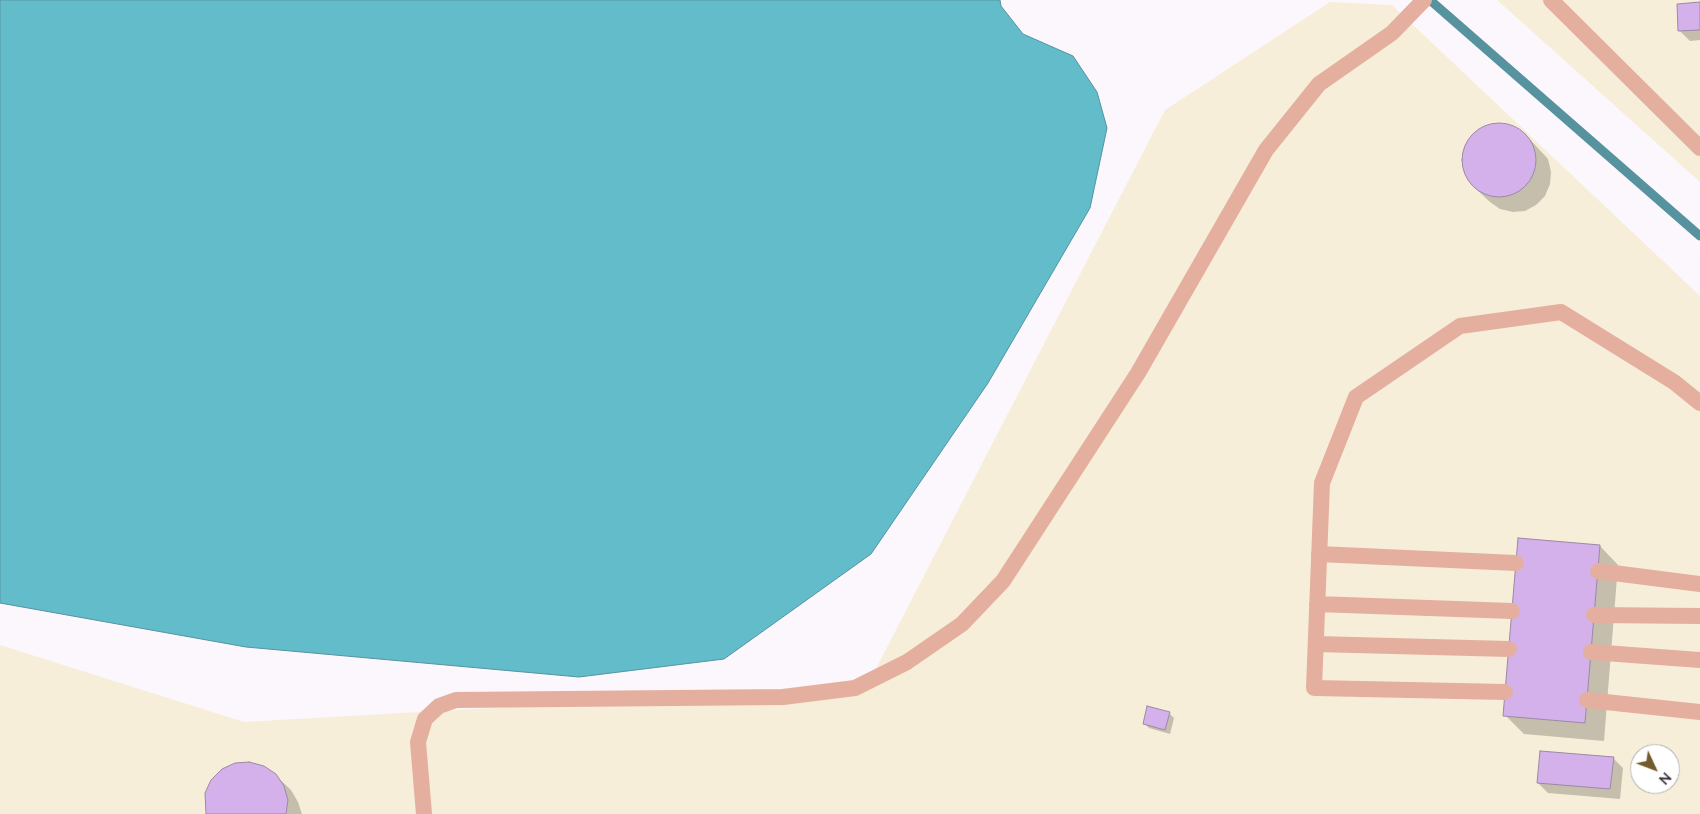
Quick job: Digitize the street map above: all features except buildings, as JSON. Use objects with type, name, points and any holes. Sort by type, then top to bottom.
[{"type":"lane","points":[[424,814],[418,742],[425,719],[438,706],[456,700],[783,697],[855,688],[907,662],[962,624],[1003,581],[1138,373],[1266,150],[1319,84],[1392,33],[1424,0]]},
{"type":"lane","points":[[1551,0],[1700,148]]},
{"type":"lane","points":[[1505,692],[1314,688],[1322,483],[1356,397],[1460,326],[1561,312],[1674,382],[1700,403]]},
{"type":"lane","points":[[1319,554],[1516,563]]},
{"type":"lane","points":[[1598,571],[1700,584]]},
{"type":"lane","points":[[1317,604],[1512,611]]},
{"type":"lane","points":[[1594,615],[1700,616]]},
{"type":"lane","points":[[1316,644],[1509,648]]},
{"type":"lane","points":[[1591,652],[1700,660]]},
{"type":"lane","points":[[1586,700],[1700,712]]},
{"type":"shaded area","points":[[1497,0],[1700,0],[1700,182]]},
{"type":"shaded area","points":[[1330,2],[1392,5],[1700,296],[1700,814],[0,814],[0,645],[244,722],[740,694],[869,682],[1165,110]]},
{"type":"water","points":[[0,0],[1000,0],[1001,6],[1023,34],[1073,56],[1097,92],[1107,128],[1090,208],[988,383],[871,554],[724,659],[579,677],[246,647],[0,603]]},
{"type":"waterway","points":[[1430,0],[1700,236]]}]
